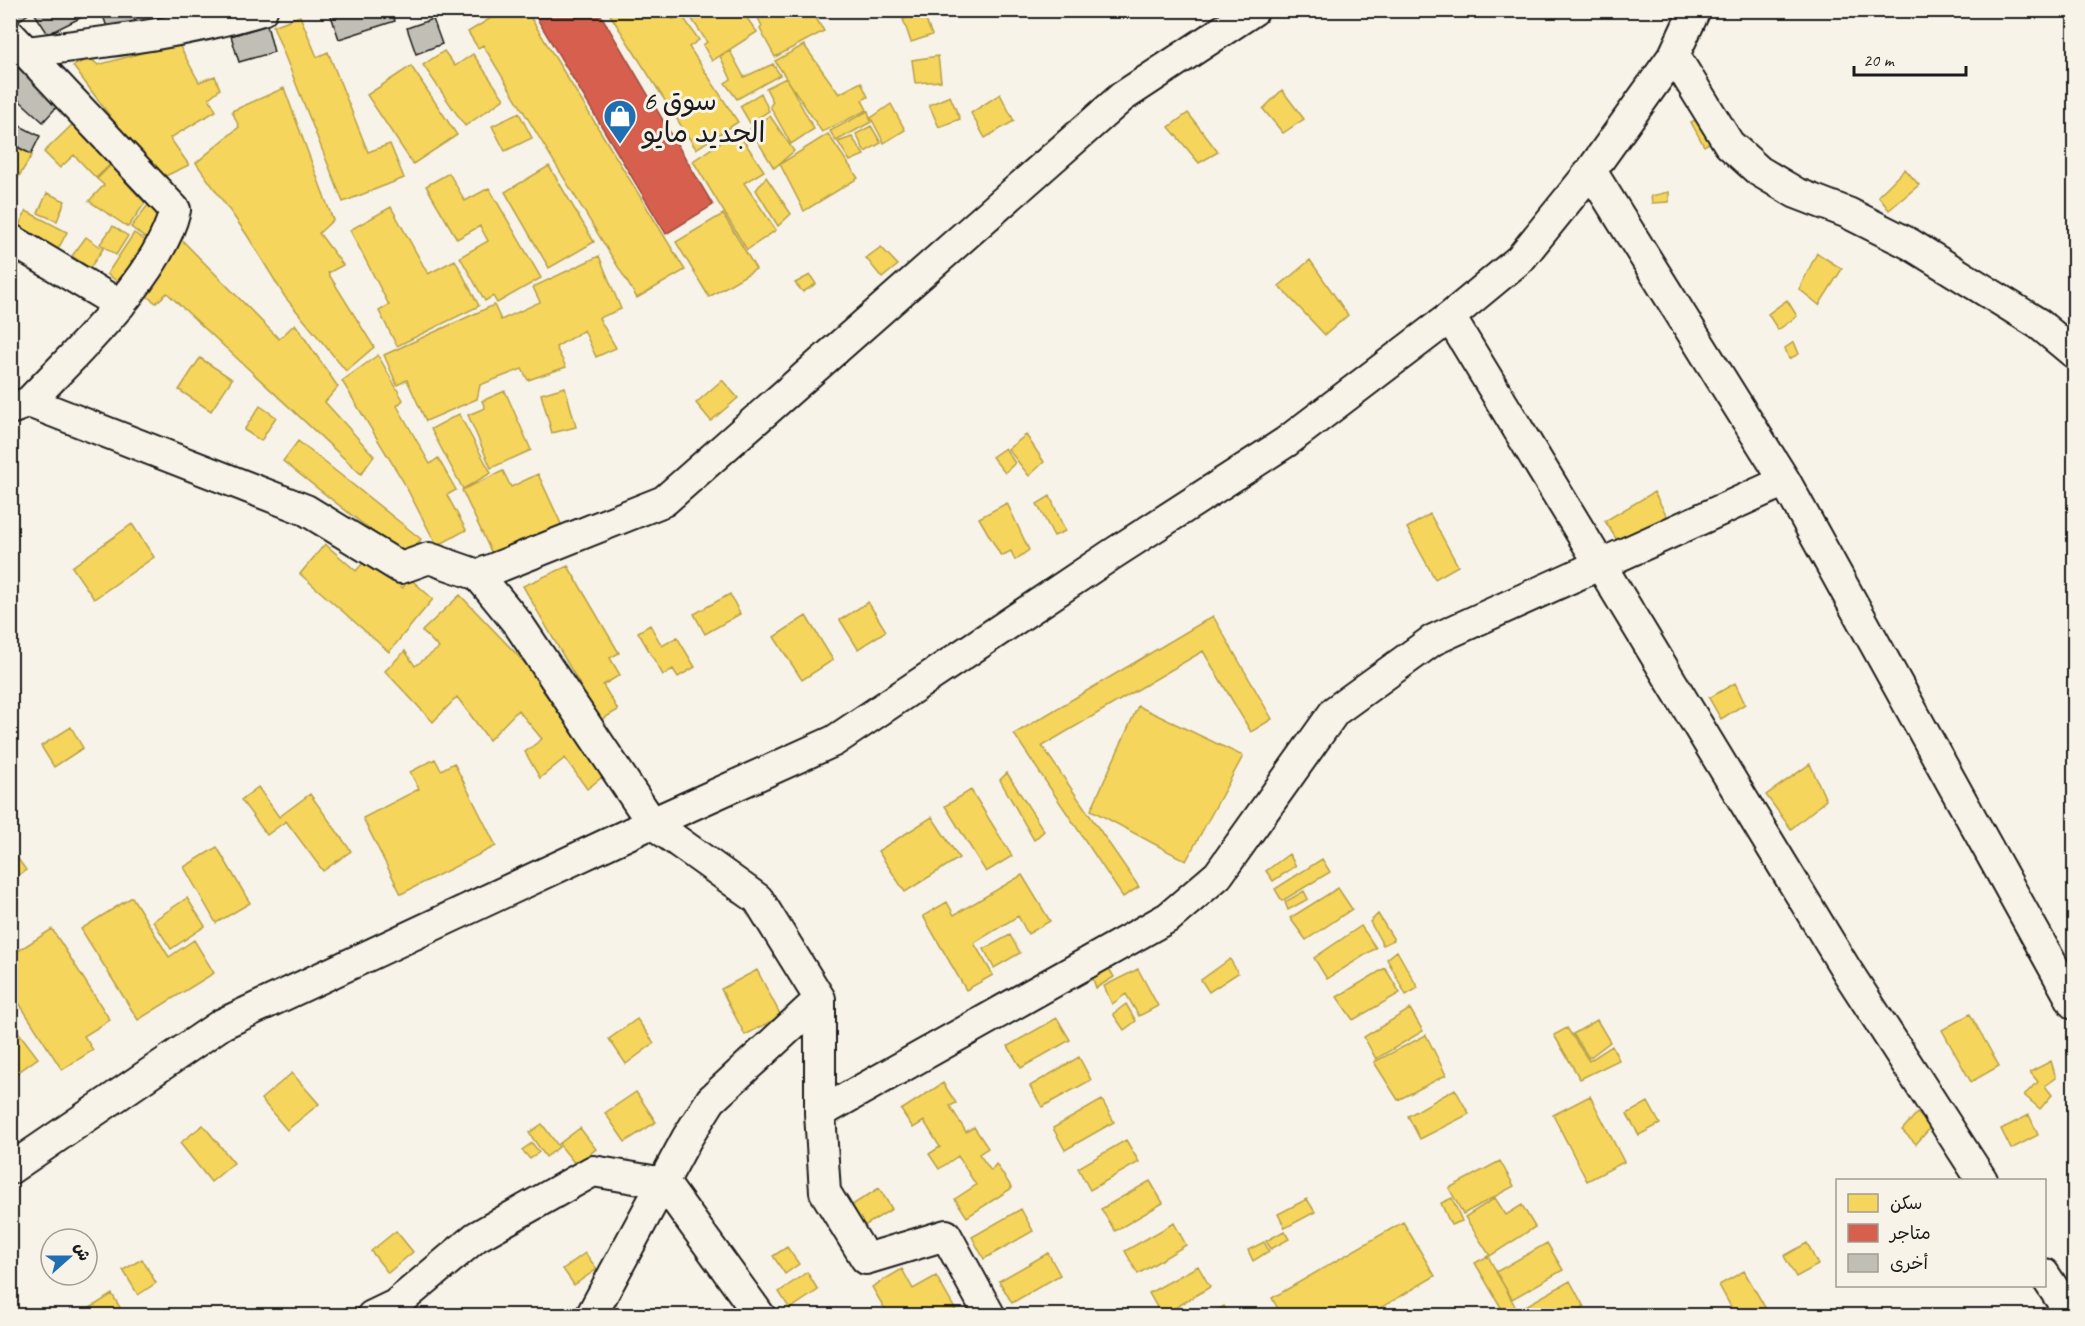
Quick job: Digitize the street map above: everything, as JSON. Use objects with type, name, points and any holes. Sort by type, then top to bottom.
[{"type":"street","points":[[18,44],[137,38],[216,24],[262,10]]},
{"type":"street","points":[[478,575],[664,501],[1122,97],[1254,10]]},
{"type":"street","points":[[10,1169],[222,1024],[652,823],[834,741],[1111,555],[1286,442],[1450,317],[1520,259],[1591,171],[1674,55],[1690,12]]},
{"type":"street","points":[[18,44],[175,210],[170,231],[120,305],[20,405],[306,510],[401,568],[429,558],[478,575],[519,625],[652,823],[758,899],[820,999],[820,1113],[825,1192],[866,1259],[946,1235],[990,1316]]},
{"type":"street","points":[[1674,55],[1729,144],[1759,171],[1796,193],[1848,213],[1910,244],[2039,324],[2074,353]]},
{"type":"street","points":[[1591,171],[1785,481],[2074,1004]]},
{"type":"street","points":[[10,239],[120,305]]},
{"type":"street","points":[[1450,317],[1847,971],[1981,1179]]},
{"type":"street","points":[[820,1113],[1169,917],[1218,875],[1335,711],[1433,640],[1599,563],[1785,481]]},
{"type":"street","points":[[591,1316],[687,1138],[711,1100],[820,999]]},
{"type":"street","points":[[372,1316],[395,1305],[476,1238],[593,1171],[664,1183],[760,1316]]},
{"type":"street","points":[[2046,1277],[2072,1316]]},
{"type":"building: سكن","points":[[504,10],[526,10],[685,270],[637,298],[483,45],[478,48],[468,32]]},
{"type":"building: سكن","points":[[607,10],[668,10],[673,19],[681,14],[699,40],[689,47],[738,122],[696,149]]},
{"type":"building: سكن","points":[[686,10],[741,10],[757,32],[712,61],[703,45],[707,42]]},
{"type":"building: سكن","points":[[754,10],[811,10],[824,31],[775,57],[760,29],[762,26]]},
{"type":"building: سكن","points":[[923,13],[932,35],[911,42],[903,19]]},
{"type":"building: سكن","points":[[300,16],[317,57],[328,52],[368,152],[390,144],[404,178],[343,202],[273,26]]},
{"type":"building: سكن","points":[[178,43],[199,82],[215,76],[220,89],[209,98],[216,111],[170,138],[189,165],[157,180],[73,66],[90,58],[98,65]]},
{"type":"building: سكن","points":[[804,45],[839,94],[861,82],[868,97],[862,100],[867,110],[822,132],[775,61]]},
{"type":"building: سكن","points":[[444,51],[455,66],[473,54],[504,99],[465,126],[423,65]]},
{"type":"building: سكن","points":[[730,51],[744,77],[773,64],[780,75],[737,99],[725,83],[731,79],[720,56]]},
{"type":"building: سكن","points":[[938,56],[941,81],[915,83],[912,60]]},
{"type":"building: سكن","points":[[411,66],[457,135],[413,164],[367,95]]},
{"type":"building: سكن","points":[[786,78],[814,129],[791,144],[770,106],[773,102],[766,88]]},
{"type":"building: سكن","points":[[284,88],[333,220],[319,233],[343,265],[328,273],[374,347],[346,371],[285,297],[247,235],[196,163],[239,127],[232,111]]},
{"type":"building: سكن","points":[[1282,90],[1304,119],[1283,133],[1263,109]]},
{"type":"building: سكن","points":[[761,93],[769,111],[750,123],[740,106]]},
{"type":"building: سكن","points":[[1000,94],[1014,121],[985,138],[971,113]]},
{"type":"building: سكن","points":[[950,96],[960,119],[939,127],[929,105]]},
{"type":"building: سكن","points":[[891,104],[905,130],[884,143],[871,118]]},
{"type":"building: سكن","points":[[868,111],[871,122],[836,141],[830,131]]},
{"type":"building: سكن","points":[[519,113],[532,138],[505,151],[492,126]]},
{"type":"building: سكن","points":[[1188,113],[1218,152],[1199,163],[1169,127]]},
{"type":"building: سكن","points":[[770,116],[794,151],[774,168],[750,129]]},
{"type":"building: سكن","points":[[1700,118],[1711,142],[1704,146],[1691,122]]},
{"type":"building: سكن","points":[[78,119],[116,159],[96,178],[74,155],[60,168],[44,152]]},
{"type":"building: سكن","points":[[871,126],[881,143],[865,152],[856,134]]},
{"type":"building: سكن","points":[[737,131],[764,171],[744,183],[776,230],[747,250],[693,161]]},
{"type":"building: سكن","points":[[828,134],[858,178],[804,211],[780,164]]},
{"type":"building: سكن","points":[[852,137],[864,155],[850,161],[838,142]]},
{"type":"building: سكن","points":[[12,145],[32,155],[10,191],[10,147]]},
{"type":"building: سكن","points":[[117,159],[126,168],[120,176],[145,203],[128,227],[89,201],[104,185],[97,179]]},
{"type":"building: سكن","points":[[549,166],[594,242],[549,268],[505,192]]},
{"type":"building: سكن","points":[[1905,169],[1919,185],[1889,210],[1878,196]]},
{"type":"building: سكن","points":[[449,173],[465,201],[489,188],[541,278],[497,303],[493,296],[485,301],[460,257],[488,241],[480,226],[457,239],[426,186]]},
{"type":"building: سكن","points":[[766,177],[791,214],[778,226],[756,190]]},
{"type":"building: سكن","points":[[1669,192],[1669,202],[1652,203],[1651,196]]},
{"type":"building: سكن","points":[[47,193],[65,201],[57,221],[38,213]]},
{"type":"building: سكن","points":[[151,201],[169,216],[149,241],[131,227]]},
{"type":"building: سكن","points":[[391,207],[428,274],[455,260],[479,306],[397,346],[379,311],[389,305],[350,230]]},
{"type":"building: سكن","points":[[26,211],[67,232],[56,253],[18,227]]},
{"type":"building: سكن","points":[[723,214],[756,269],[709,297],[676,242]]},
{"type":"building: سكن","points":[[113,226],[128,236],[116,255],[100,244]]},
{"type":"building: سكن","points":[[134,233],[149,243],[124,286],[107,274]]},
{"type":"building: سكن","points":[[178,236],[279,339],[295,324],[338,387],[325,402],[374,456],[361,474],[167,293],[156,303],[139,290]]},
{"type":"building: سكن","points":[[86,237],[103,249],[90,268],[72,256]]},
{"type":"building: سكن","points":[[881,247],[898,265],[882,278],[866,258]]},
{"type":"building: سكن","points":[[1817,253],[1842,269],[1819,305],[1799,289]]},
{"type":"building: سكن","points":[[599,256],[621,309],[599,318],[616,348],[596,357],[584,330],[556,347],[566,367],[528,380],[522,369],[480,385],[477,399],[426,421],[407,380],[397,385],[384,355],[494,305],[501,320],[540,302],[533,287]]},
{"type":"building: سكن","points":[[1310,260],[1348,315],[1325,335],[1279,286]]},
{"type":"building: سكن","points":[[810,275],[816,284],[803,292],[795,283]]},
{"type":"building: سكن","points":[[1787,300],[1797,316],[1778,330],[1768,314]]},
{"type":"building: سكن","points":[[1794,342],[1799,354],[1789,359],[1785,348]]},
{"type":"building: سكن","points":[[378,355],[403,400],[397,406],[430,464],[438,458],[456,490],[447,495],[466,530],[437,546],[403,481],[342,381]]},
{"type":"building: سكن","points":[[200,358],[232,379],[211,411],[179,390]]},
{"type":"building: سكن","points":[[722,380],[738,398],[711,421],[696,403]]},
{"type":"building: سكن","points":[[565,387],[576,427],[552,433],[541,394]]},
{"type":"building: سكن","points":[[505,391],[531,450],[491,468],[468,415],[485,408],[482,401]]},
{"type":"building: سكن","points":[[260,406],[276,417],[261,441],[244,430]]},
{"type":"building: سكن","points":[[459,414],[491,473],[463,489],[431,429]]},
{"type":"building: سكن","points":[[1026,435],[1044,462],[1029,476],[1008,449]]},
{"type":"building: سكن","points":[[298,441],[421,539],[406,558],[283,461]]},
{"type":"building: سكن","points":[[1005,448],[1015,463],[1005,473],[992,457]]},
{"type":"building: سكن","points":[[503,471],[511,487],[538,474],[562,526],[494,558],[462,490]]},
{"type":"building: سكن","points":[[1654,492],[1668,518],[1620,545],[1605,521]]},
{"type":"building: سكن","points":[[1050,496],[1065,531],[1054,536],[1037,504]]},
{"type":"building: سكن","points":[[1007,503],[1029,550],[1015,560],[1011,551],[1001,556],[979,518]]},
{"type":"building: سكن","points":[[1430,514],[1458,566],[1435,579],[1407,528]]},
{"type":"building: سكن","points":[[132,524],[154,557],[94,599],[72,567]]},
{"type":"building: سكن","points":[[325,544],[356,571],[368,557],[403,588],[408,577],[433,599],[389,652],[300,574]]},
{"type":"building: سكن","points":[[568,566],[619,653],[610,658],[620,675],[603,685],[618,710],[596,723],[578,693],[583,690],[523,586]]},
{"type":"building: سكن","points":[[730,594],[740,614],[705,634],[694,614]]},
{"type":"building: سكن","points":[[460,595],[546,685],[542,690],[606,774],[587,789],[565,758],[540,778],[525,752],[542,739],[518,710],[489,740],[457,697],[433,722],[385,671],[405,651],[415,666],[439,648],[422,631]]},
{"type":"building: سكن","points":[[868,602],[886,631],[858,649],[840,620]]},
{"type":"building: سكن","points":[[806,616],[833,660],[802,680],[774,637]]},
{"type":"building: سكن","points":[[1213,616],[1272,719],[1251,732],[1203,651],[1042,746],[1139,887],[1123,897],[1014,734]]},
{"type":"building: سكن","points":[[650,625],[662,646],[677,637],[695,667],[678,677],[673,669],[663,675],[638,632]]},
{"type":"building: سكن","points":[[1735,683],[1745,704],[1721,719],[1709,698]]},
{"type":"building: سكن","points":[[1138,706],[1243,756],[1186,861],[1091,810]]},
{"type":"building: سكن","points":[[71,727],[83,748],[54,767],[41,746]]},
{"type":"building: سكن","points":[[435,759],[441,770],[454,763],[496,846],[401,894],[363,818],[419,789],[410,772]]},
{"type":"building: سكن","points":[[1810,764],[1826,800],[1791,829],[1766,795]]},
{"type":"building: سكن","points":[[1007,773],[1044,831],[1034,840],[1000,780]]},
{"type":"building: سكن","points":[[258,787],[279,817],[310,794],[351,851],[323,871],[286,821],[267,835],[241,800]]},
{"type":"building: سكن","points":[[971,790],[1012,856],[986,872],[945,806]]},
{"type":"building: سكن","points":[[932,817],[959,858],[905,892],[878,851]]},
{"type":"building: سكن","points":[[217,847],[250,903],[216,923],[184,867]]},
{"type":"building: سكن","points":[[10,848],[26,870],[10,881]]},
{"type":"building: سكن","points":[[1289,854],[1296,866],[1273,881],[1266,871]]},
{"type":"building: سكن","points":[[1322,859],[1330,872],[1282,901],[1275,889]]},
{"type":"building: سكن","points":[[1022,875],[1050,921],[1028,934],[1018,916],[974,943],[993,975],[966,990],[923,916],[947,902],[954,915]]},
{"type":"building: سكن","points":[[1338,888],[1352,909],[1306,940],[1290,918]]},
{"type":"building: سكن","points":[[1304,891],[1308,899],[1288,910],[1285,902]]},
{"type":"building: سكن","points":[[132,897],[169,957],[194,940],[214,973],[138,1020],[81,929]]},
{"type":"building: سكن","points":[[187,898],[205,926],[171,949],[153,921]]},
{"type":"building: سكن","points":[[1378,914],[1394,940],[1383,945],[1370,922]]},
{"type":"building: سكن","points":[[1361,926],[1376,948],[1327,979],[1314,958]]},
{"type":"building: سكن","points":[[52,929],[110,1020],[84,1036],[93,1050],[62,1070],[10,989],[10,956]]},
{"type":"building: سكن","points":[[1010,935],[1020,953],[994,968],[984,949]]},
{"type":"building: سكن","points":[[1397,951],[1418,988],[1406,995],[1387,959]]},
{"type":"building: سكن","points":[[1230,959],[1238,973],[1209,992],[1201,980]]},
{"type":"building: سكن","points":[[1107,965],[1114,977],[1096,988],[1092,976]]},
{"type":"building: سكن","points":[[1385,968],[1400,993],[1353,1020],[1337,997]]},
{"type":"building: سكن","points":[[1138,969],[1158,1006],[1139,1016],[1126,994],[1112,1004],[1104,986]]},
{"type":"building: سكن","points":[[757,970],[781,1016],[745,1035],[721,989]]},
{"type":"building: سكن","points":[[1126,1004],[1136,1021],[1124,1030],[1113,1014]]},
{"type":"building: سكن","points":[[1410,1009],[1423,1031],[1376,1059],[1364,1037]]},
{"type":"building: سكن","points":[[1970,1014],[1999,1066],[1971,1082],[1942,1030]]},
{"type":"building: سكن","points":[[1057,1018],[1070,1040],[1021,1068],[1008,1046]]},
{"type":"building: سكن","points":[[637,1019],[654,1043],[626,1064],[609,1039]]},
{"type":"building: سكن","points":[[1597,1020],[1610,1042],[1589,1058],[1573,1034]]},
{"type":"building: سكن","points":[[10,1021],[38,1058],[10,1078]]},
{"type":"building: سكن","points":[[1567,1028],[1589,1061],[1612,1046],[1619,1060],[1580,1079],[1554,1035]]},
{"type":"building: سكن","points":[[1426,1035],[1446,1075],[1398,1100],[1374,1062]]},
{"type":"building: سكن","points":[[1079,1057],[1091,1080],[1042,1107],[1030,1086]]},
{"type":"building: سكن","points":[[2051,1061],[2056,1078],[2045,1086],[2052,1095],[2040,1109],[2024,1095],[2038,1082],[2030,1072]]},
{"type":"building: سكن","points":[[292,1073],[319,1104],[287,1130],[261,1099]]},
{"type":"building: سكن","points":[[943,1083],[956,1103],[950,1106],[966,1132],[974,1127],[988,1148],[979,1154],[991,1171],[996,1164],[1012,1188],[967,1217],[955,1199],[976,1185],[958,1156],[939,1169],[929,1154],[940,1147],[924,1121],[913,1128],[901,1110]]},
{"type":"building: سكن","points":[[1455,1089],[1469,1114],[1420,1139],[1408,1116]]},
{"type":"building: سكن","points":[[636,1092],[656,1122],[625,1142],[605,1113]]},
{"type":"building: سكن","points":[[1590,1096],[1624,1162],[1587,1181],[1553,1115]]},
{"type":"building: سكن","points":[[1102,1100],[1114,1122],[1065,1150],[1053,1128]]},
{"type":"building: سكن","points":[[1648,1102],[1660,1124],[1639,1135],[1627,1114]]},
{"type":"building: سكن","points":[[1917,1113],[1932,1126],[1916,1144],[1902,1130]]},
{"type":"building: سكن","points":[[2029,1115],[2038,1135],[2011,1149],[2001,1129]]},
{"type":"building: سكن","points":[[542,1124],[559,1147],[546,1157],[529,1133]]},
{"type":"building: سكن","points":[[203,1125],[234,1163],[211,1182],[180,1143]]},
{"type":"building: سكن","points":[[580,1128],[596,1149],[576,1165],[559,1144]]},
{"type":"building: سكن","points":[[1126,1140],[1139,1162],[1090,1190],[1078,1168]]},
{"type":"building: سكن","points":[[532,1143],[539,1152],[530,1159],[522,1150]]},
{"type":"building: سكن","points":[[1500,1161],[1514,1186],[1463,1214],[1449,1188]]},
{"type":"building: سكن","points":[[1150,1181],[1163,1203],[1115,1231],[1101,1209]]},
{"type":"building: سكن","points":[[879,1188],[892,1209],[861,1228],[849,1207]]},
{"type":"building: سكن","points":[[1452,1198],[1462,1221],[1451,1225],[1441,1203]]},
{"type":"building: سكن","points":[[1495,1198],[1506,1215],[1522,1205],[1535,1227],[1490,1256],[1465,1217]]},
{"type":"building: سكن","points":[[1307,1199],[1315,1212],[1285,1228],[1278,1214]]},
{"type":"building: سكن","points":[[1021,1209],[1033,1231],[984,1259],[972,1237]]},
{"type":"building: سكن","points":[[1403,1222],[1435,1276],[1367,1316],[1282,1316],[1272,1298]]},
{"type":"building: سكن","points":[[1174,1223],[1186,1245],[1138,1274],[1125,1251]]},
{"type":"building: سكن","points":[[396,1231],[413,1252],[388,1273],[371,1251]]},
{"type":"building: سكن","points":[[1284,1231],[1289,1239],[1271,1249],[1266,1241]]},
{"type":"building: سكن","points":[[1264,1242],[1269,1251],[1253,1261],[1248,1250]]},
{"type":"building: سكن","points":[[1547,1243],[1563,1270],[1512,1299],[1496,1272]]},
{"type":"building: سكن","points":[[1807,1243],[1818,1265],[1796,1277],[1784,1256]]},
{"type":"building: سكن","points":[[787,1247],[799,1264],[785,1274],[773,1256]]},
{"type":"building: سكن","points":[[585,1253],[597,1269],[574,1285],[563,1269]]},
{"type":"building: سكن","points":[[1048,1253],[1060,1275],[1012,1303],[999,1281]]},
{"type":"building: سكن","points":[[1488,1256],[1516,1308],[1506,1316],[1475,1263]]},
{"type":"building: سكن","points":[[142,1259],[156,1283],[138,1295],[123,1270]]},
{"type":"building: سكن","points":[[1198,1266],[1210,1287],[1162,1316],[1149,1293]]},
{"type":"building: سكن","points":[[902,1269],[913,1289],[936,1276],[959,1316],[889,1316],[872,1287]]},
{"type":"building: سكن","points":[[1744,1271],[1770,1316],[1736,1316],[1719,1285]]},
{"type":"building: سكن","points":[[807,1272],[818,1290],[790,1309],[779,1292]]},
{"type":"building: سكن","points":[[1570,1281],[1584,1307],[1568,1316],[1517,1316],[1515,1312]]},
{"type":"building: سكن","points":[[112,1294],[125,1316],[90,1316],[87,1310]]},
{"type":"building: سكن","points":[[1224,1306],[1230,1316],[1208,1316]]},
{"type":"building: متاجر","points":[[546,10],[598,10],[713,205],[666,234],[536,17]]},
{"type":"building: أخرى","points":[[10,10],[94,11],[48,34],[33,11],[12,25]]},
{"type":"building: أخرى","points":[[101,10],[141,10],[133,13],[136,24],[108,30]]},
{"type":"building: أخرى","points":[[163,10],[204,10],[168,24]]},
{"type":"building: أخرى","points":[[329,10],[391,10],[395,21],[339,39]]},
{"type":"building: أخرى","points":[[429,10],[450,10],[451,12],[433,19]]},
{"type":"building: أخرى","points":[[433,19],[442,44],[416,54],[407,28]]},
{"type":"building: أخرى","points":[[267,25],[274,52],[239,62],[231,36]]},
{"type":"building: أخرى","points":[[10,51],[63,100],[43,122],[10,92]]},
{"type":"building: أخرى","points":[[10,121],[40,136],[31,154],[10,143]]},
{"type":"place","name":"سوق 6 الجديد مايو","points":[[620,145]]}]
